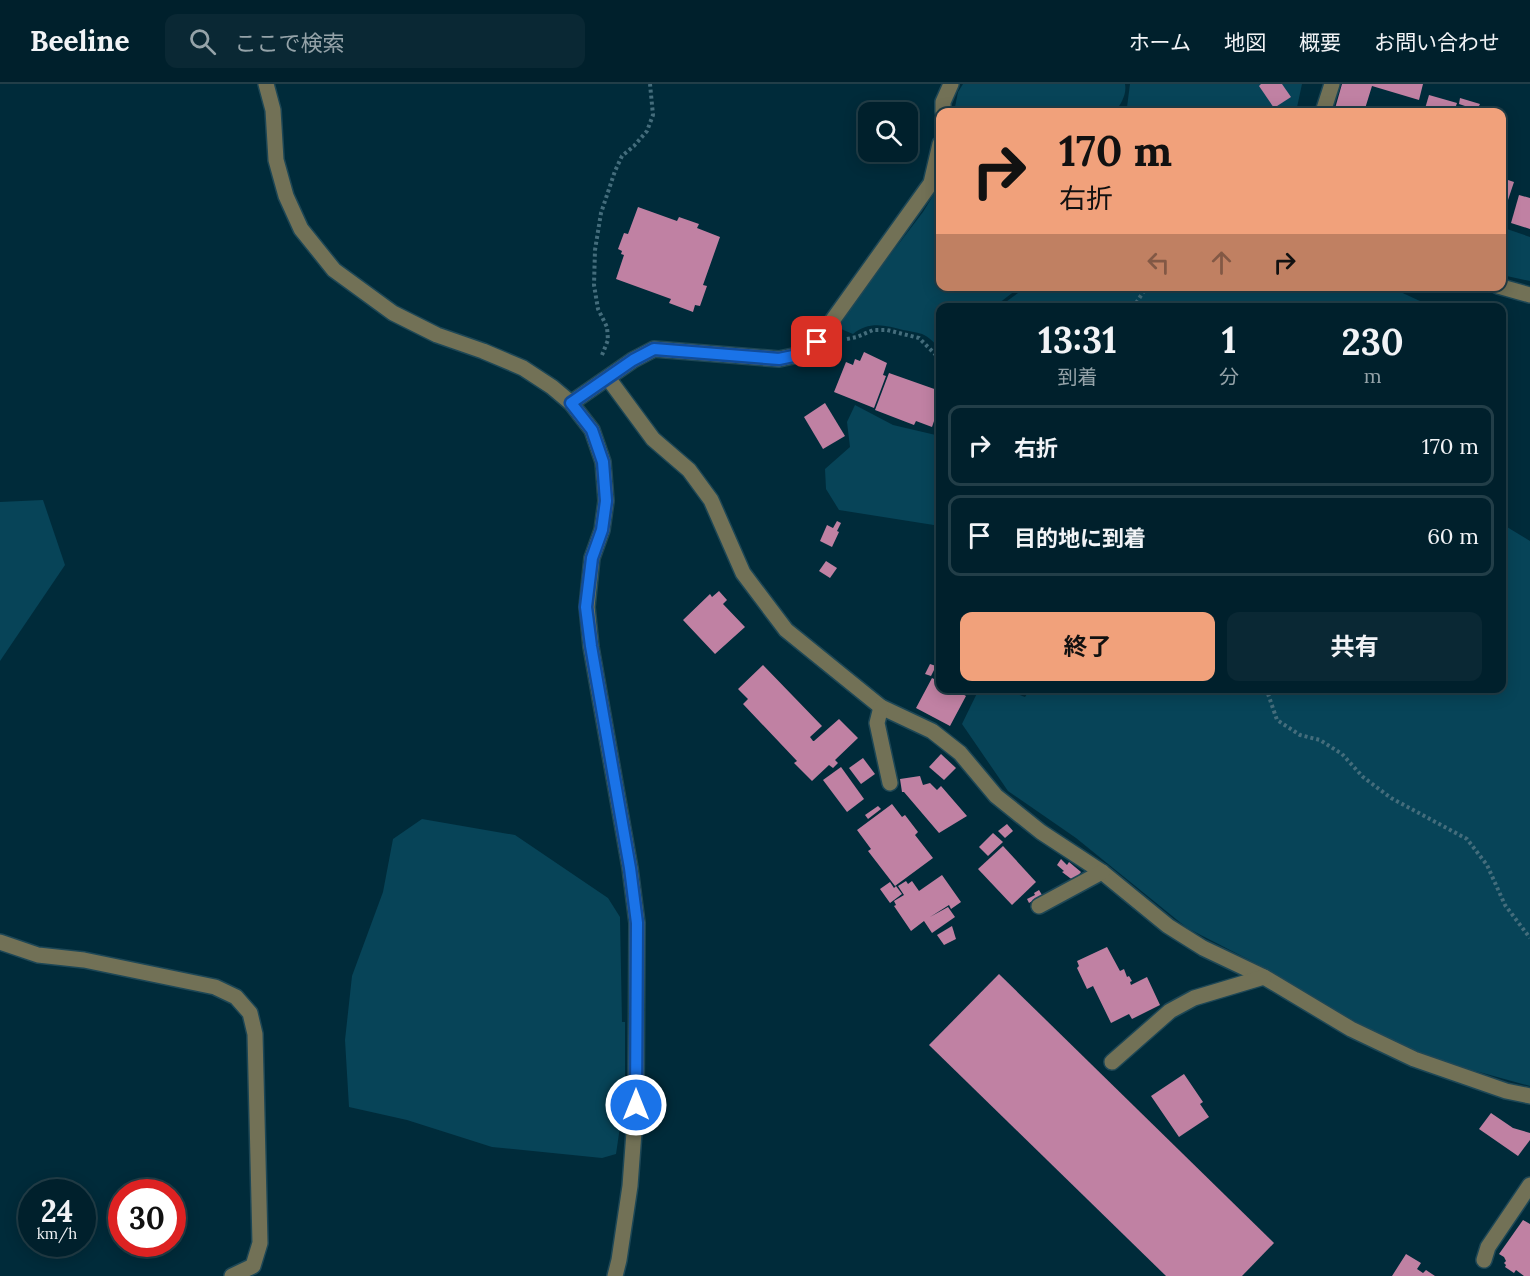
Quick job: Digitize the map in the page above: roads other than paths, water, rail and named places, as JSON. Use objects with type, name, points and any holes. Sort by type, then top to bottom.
[{"type":"street","points":[[266,84],[273,110],[276,160],[286,196],[300,229],[334,270],[393,313],[436,335],[523,368],[552,387],[571,403],[592,430],[603,462],[606,501],[602,530],[592,558],[586,607],[630,868],[637,923],[636,1105],[630,1186],[615,1276]]},
{"type":"street","points":[[943,108],[943,102],[951,84]]},
{"type":"street","points":[[1324,108],[1332,84]]},
{"type":"street","points":[[571,403],[633,360],[654,349],[779,359],[798,355],[817,342],[931,183],[936,161]]},
{"type":"street","points":[[1506,288],[1530,295]]},
{"type":"street","points":[[608,378],[653,440],[689,470],[711,500],[743,573],[786,630],[881,707],[932,731],[960,753],[996,796],[1041,832],[1102,872],[1168,926],[1203,948],[1264,977],[1351,1029],[1414,1059],[1506,1091],[1530,1096]]},
{"type":"street","points":[[881,707],[877,723],[890,783]]},
{"type":"street","points":[[1039,906],[1102,872]]},
{"type":"street","points":[[0,942],[38,955],[84,960],[215,987],[236,997],[250,1013],[255,1034],[260,1243],[254,1266],[232,1276]]},
{"type":"street","points":[[1112,1062],[1170,1011],[1194,998],[1264,977]]},
{"type":"street","points":[[1484,1260],[1488,1247],[1530,1185]]}]
